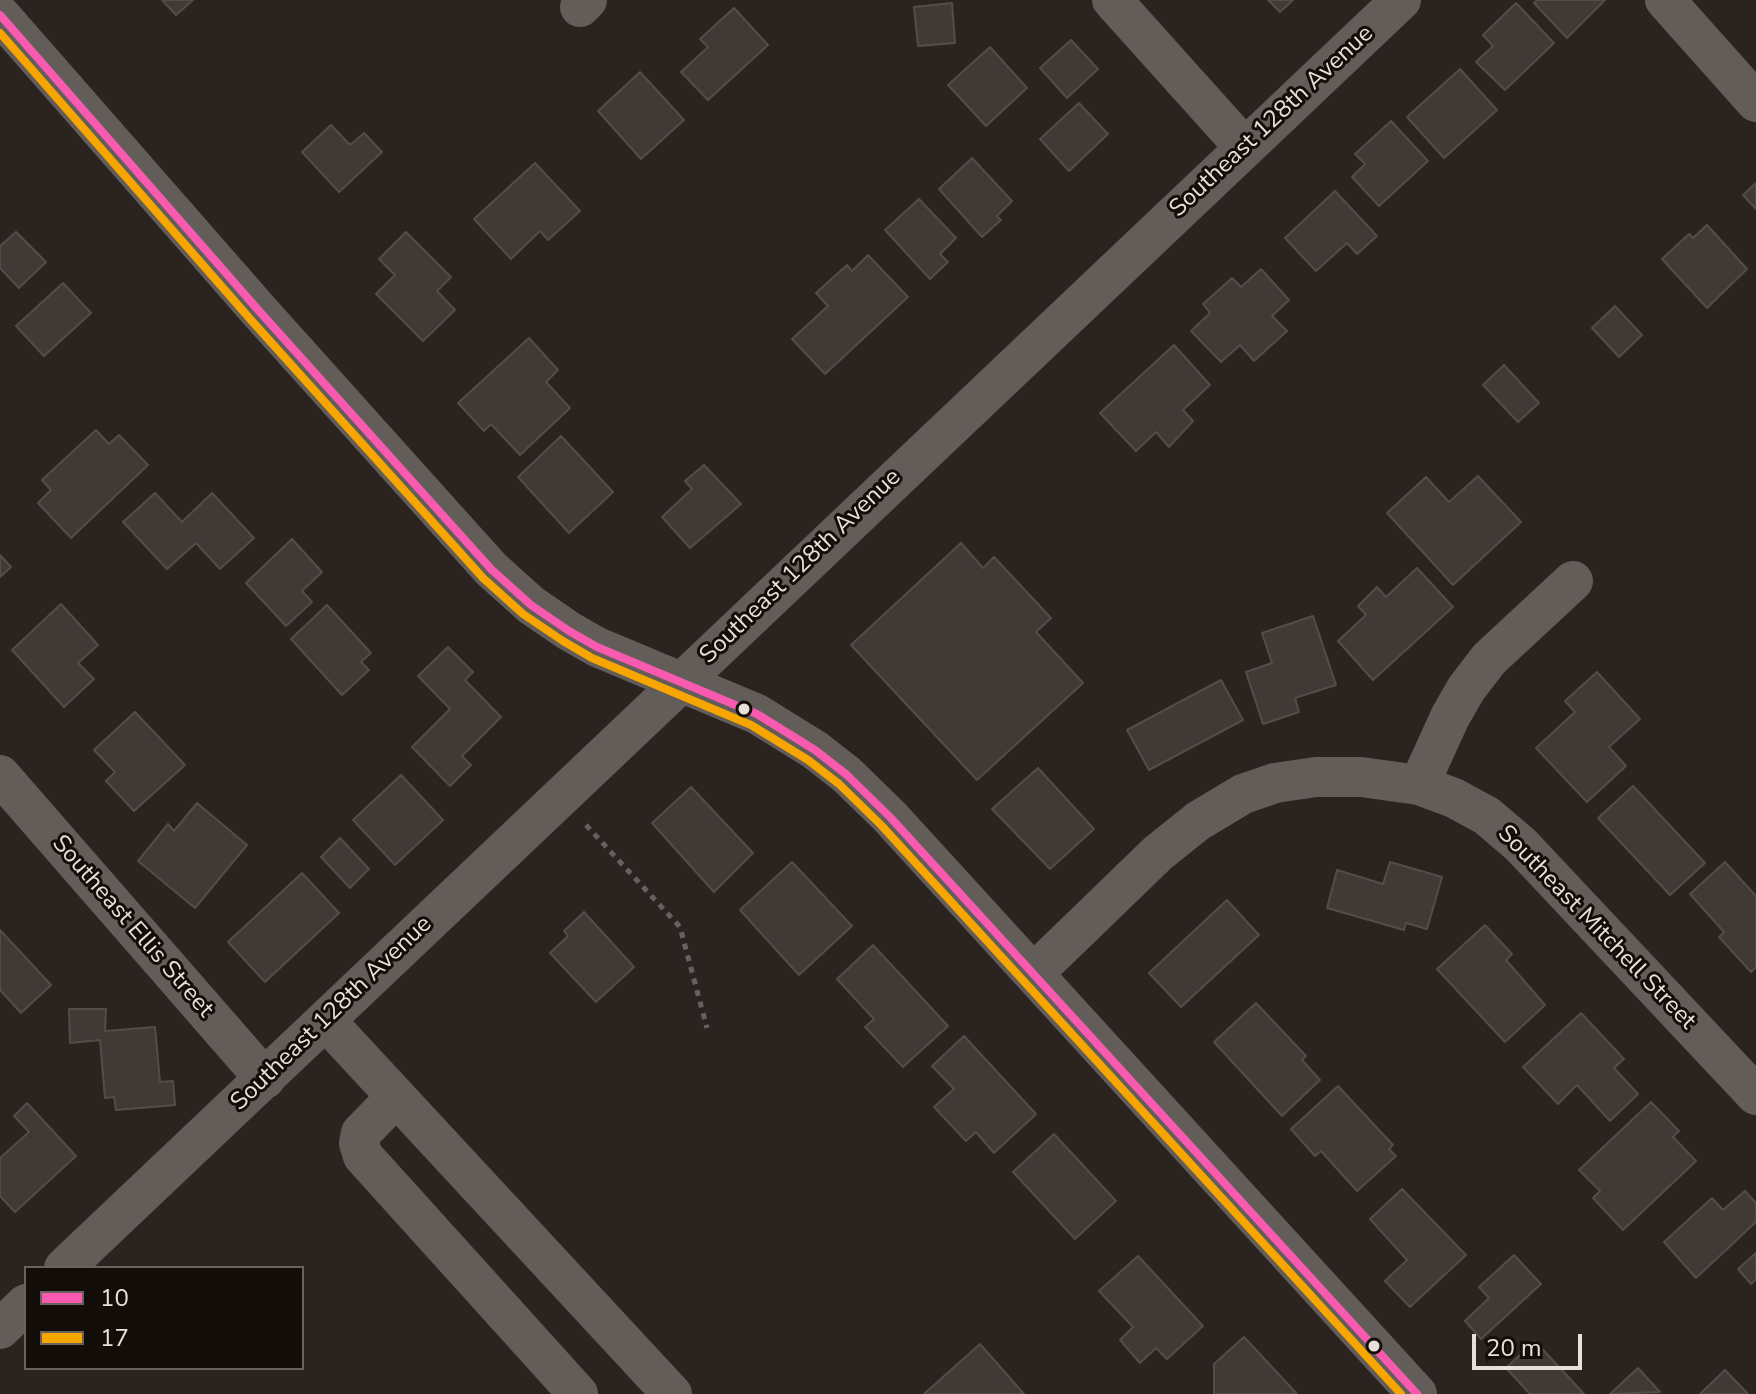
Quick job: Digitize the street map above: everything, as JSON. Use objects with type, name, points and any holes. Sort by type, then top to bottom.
[{"type":"street","points":[[1112,0],[1245,148]]},
{"type":"street","name":"Southeast 128th Avenue","points":[[66,1266],[1401,0]]},
{"type":"street","points":[[1665,0],[1756,102]]},
{"type":"street","points":[[0,15],[270,324],[491,569],[531,605],[569,631],[597,647],[757,714],[815,750],[847,775],[890,817],[1034,973],[1417,1394]]},
{"type":"street","points":[[1419,785],[1466,689],[1489,659],[1573,581]]},
{"type":"street","name":"Southeast Ellis Street","points":[[0,775],[265,1079]]},
{"type":"street","name":"Southeast Mitchell Street","points":[[1034,973],[1158,853],[1198,821],[1243,794],[1275,783],[1316,777],[1361,777],[1419,785],[1454,798],[1487,816],[1521,845],[1756,1095]]},
{"type":"street","points":[[326,1021],[672,1394]]},
{"type":"street","points":[[396,1097],[361,1133],[359,1143],[363,1156],[578,1394]]},
{"type":"street","points":[[0,1329],[24,1306]]},
{"type":"path","points":[[560,798],[680,927],[707,1028]]},
{"type":"building","points":[[162,0],[193,0],[176,15]]},
{"type":"building","points":[[1268,0],[1293,0],[1280,12]]},
{"type":"building","points":[[1537,0],[1605,0],[1567,38],[1534,3]]},
{"type":"building","points":[[952,3],[955,43],[918,46],[914,7]]},
{"type":"building","points":[[1516,3],[1554,43],[1505,90],[1476,62],[1493,46],[1483,35]]},
{"type":"building","points":[[734,8],[768,45],[708,100],[681,72],[708,47],[700,39]]},
{"type":"building","points":[[1071,40],[1098,69],[1067,98],[1040,68]]},
{"type":"building","points":[[990,47],[1027,88],[986,126],[948,85]]},
{"type":"building","points":[[1460,69],[1497,110],[1444,158],[1407,117]]},
{"type":"building","points":[[640,72],[684,120],[641,159],[598,111]]},
{"type":"building","points":[[1079,103],[1108,134],[1069,171],[1040,139]]},
{"type":"building","points":[[1391,121],[1428,161],[1379,206],[1352,177],[1365,164],[1355,154]]},
{"type":"building","points":[[331,125],[350,145],[364,133],[382,152],[339,192],[302,152]]},
{"type":"building","points":[[972,158],[1012,201],[997,216],[1001,220],[982,237],[939,189]]},
{"type":"building","points":[[535,163],[580,211],[548,240],[540,231],[511,259],[474,219]]},
{"type":"building","points":[[1756,183],[1756,209],[1743,195]]},
{"type":"building","points":[[1335,191],[1377,236],[1357,254],[1347,243],[1316,271],[1285,238]]},
{"type":"building","points":[[919,199],[956,238],[940,254],[948,262],[930,279],[885,230]]},
{"type":"building","points":[[1707,225],[1747,269],[1707,308],[1662,259],[1689,234],[1693,238]]},
{"type":"building","points":[[16,232],[46,262],[19,288],[0,268],[0,246]]},
{"type":"building","points":[[406,232],[451,277],[437,291],[455,310],[423,341],[376,294],[395,275],[379,259]]},
{"type":"building","points":[[868,255],[908,297],[825,374],[792,339],[828,306],[816,293],[847,265],[852,271]]},
{"type":"building","points":[[1261,269],[1289,300],[1272,316],[1287,331],[1254,361],[1240,345],[1221,362],[1191,331],[1210,313],[1203,304],[1232,278],[1241,287]]},
{"type":"building","points":[[63,283],[91,313],[44,356],[16,326]]},
{"type":"building","points":[[1615,306],[1642,335],[1619,357],[1592,328]]},
{"type":"building","points":[[529,338],[558,370],[546,382],[570,408],[520,455],[491,424],[484,431],[458,403]]},
{"type":"building","points":[[1174,345],[1210,385],[1183,410],[1193,421],[1169,447],[1156,432],[1136,451],[1100,413]]},
{"type":"building","points":[[1504,365],[1539,403],[1518,422],[1483,385]]},
{"type":"building","points":[[96,430],[109,444],[119,435],[148,465],[71,538],[38,503],[51,490],[42,480]]},
{"type":"building","points":[[561,436],[613,492],[569,533],[518,477]]},
{"type":"building","points":[[704,465],[741,504],[690,548],[662,517],[692,489],[685,481]]},
{"type":"building","points":[[1478,476],[1521,522],[1453,585],[1387,513],[1426,477],[1449,502]]},
{"type":"building","points":[[155,493],[182,522],[212,493],[254,538],[220,569],[196,543],[167,569],[123,522]]},
{"type":"building","points":[[292,539],[322,572],[302,591],[312,602],[286,626],[246,583]]},
{"type":"building","points":[[961,543],[983,568],[994,557],[1051,618],[1036,632],[1083,683],[977,780],[851,645]]},
{"type":"building","points":[[0,555],[11,567],[0,577]]},
{"type":"building","points":[[1417,568],[1453,607],[1373,680],[1338,641],[1366,615],[1358,606],[1377,587],[1386,597]]},
{"type":"building","points":[[61,604],[98,645],[78,663],[94,679],[64,707],[12,650]]},
{"type":"building","points":[[327,605],[371,653],[361,662],[369,670],[342,695],[291,639]]},
{"type":"building","points":[[1313,616],[1336,685],[1295,698],[1299,712],[1263,724],[1246,672],[1272,663],[1262,633]]},
{"type":"building","points":[[448,647],[473,672],[465,680],[501,717],[462,756],[471,765],[450,786],[412,747],[450,709],[418,676]]},
{"type":"building","points":[[1597,672],[1640,719],[1609,747],[1626,766],[1587,802],[1536,748],[1575,712],[1565,701]]},
{"type":"building","points":[[1221,680],[1243,720],[1149,770],[1127,730]]},
{"type":"building","points":[[135,712],[185,765],[134,811],[106,781],[115,772],[94,750]]},
{"type":"building","points":[[1038,768],[1094,829],[1050,869],[992,809]]},
{"type":"building","points":[[401,775],[443,820],[395,865],[353,820]]},
{"type":"building","points":[[1633,786],[1705,863],[1670,895],[1598,818]]},
{"type":"building","points":[[691,787],[753,853],[714,892],[652,823]]},
{"type":"building","points":[[197,803],[247,845],[195,908],[138,861],[168,824],[174,831]]},
{"type":"building","points":[[340,838],[369,869],[350,888],[321,857]]},
{"type":"building","points":[[792,862],[852,926],[799,975],[740,910]]},
{"type":"building","points":[[1390,862],[1442,877],[1427,929],[1406,923],[1404,930],[1327,908],[1337,870],[1383,884]]},
{"type":"building","points":[[1725,862],[1756,896],[1756,967],[1751,972],[1719,937],[1724,932],[1690,894]]},
{"type":"building","points":[[302,873],[339,913],[265,982],[228,942]]},
{"type":"building","points":[[1227,900],[1259,935],[1181,1007],[1149,973]]},
{"type":"building","points":[[584,912],[634,967],[596,1002],[550,953],[568,936],[564,931]]},
{"type":"building","points":[[1485,925],[1512,954],[1506,960],[1545,1005],[1505,1042],[1437,969]]},
{"type":"building","points":[[0,930],[51,985],[21,1013],[0,990]]},
{"type":"building","points":[[873,945],[948,1026],[903,1067],[865,1027],[874,1019],[837,979]]},
{"type":"building","points":[[1256,1003],[1306,1056],[1302,1060],[1320,1080],[1282,1116],[1214,1042]]},
{"type":"building","points":[[69,1009],[106,1009],[105,1031],[155,1027],[160,1082],[173,1081],[175,1105],[116,1110],[114,1097],[105,1098],[100,1040],[70,1043]]},
{"type":"building","points":[[1581,1013],[1624,1059],[1614,1068],[1638,1094],[1610,1121],[1577,1085],[1558,1104],[1523,1067]]},
{"type":"building","points":[[964,1036],[1036,1114],[994,1153],[976,1132],[966,1141],[934,1107],[954,1089],[932,1066]]},
{"type":"building","points":[[1338,1086],[1393,1145],[1389,1149],[1396,1156],[1357,1191],[1321,1151],[1315,1156],[1291,1129]]},
{"type":"building","points":[[1651,1102],[1679,1131],[1673,1137],[1696,1161],[1623,1230],[1593,1198],[1600,1191],[1579,1170]]},
{"type":"building","points":[[27,1103],[76,1156],[15,1212],[0,1196],[0,1158],[29,1132],[14,1116]]},
{"type":"building","points":[[1054,1134],[1116,1201],[1075,1239],[1013,1172]]},
{"type":"building","points":[[1402,1189],[1466,1255],[1410,1307],[1385,1281],[1407,1260],[1370,1219]]},
{"type":"building","points":[[1745,1191],[1756,1203],[1756,1222],[1696,1278],[1664,1242],[1712,1198],[1723,1210]]},
{"type":"building","points":[[1756,1253],[1756,1279],[1751,1284],[1738,1269]]},
{"type":"building","points":[[1514,1255],[1541,1284],[1481,1339],[1465,1321],[1489,1298],[1479,1287]]},
{"type":"building","points":[[1138,1256],[1203,1326],[1167,1359],[1156,1348],[1140,1363],[1120,1340],[1133,1327],[1099,1291]]},
{"type":"building","points":[[1244,1337],[1297,1394],[1214,1394],[1214,1364]]},
{"type":"building","points":[[1535,1341],[1584,1394],[1530,1394],[1506,1368]]},
{"type":"building","points":[[980,1344],[1024,1394],[924,1394]]},
{"type":"building","points":[[1638,1368],[1660,1392],[1610,1394]]},
{"type":"building","points":[[1725,1370],[1748,1394],[1700,1394]]},
{"type":"transit line","name":"10","points":[[0,15],[260,312],[491,569],[531,605],[569,631],[597,647],[757,714],[815,750],[847,775],[890,817],[1417,1394]]},
{"type":"transit line","name":"17","points":[[0,33],[251,320],[483,578],[523,614],[592,658],[751,725],[808,760],[839,784],[881,825],[1401,1394]]}]
